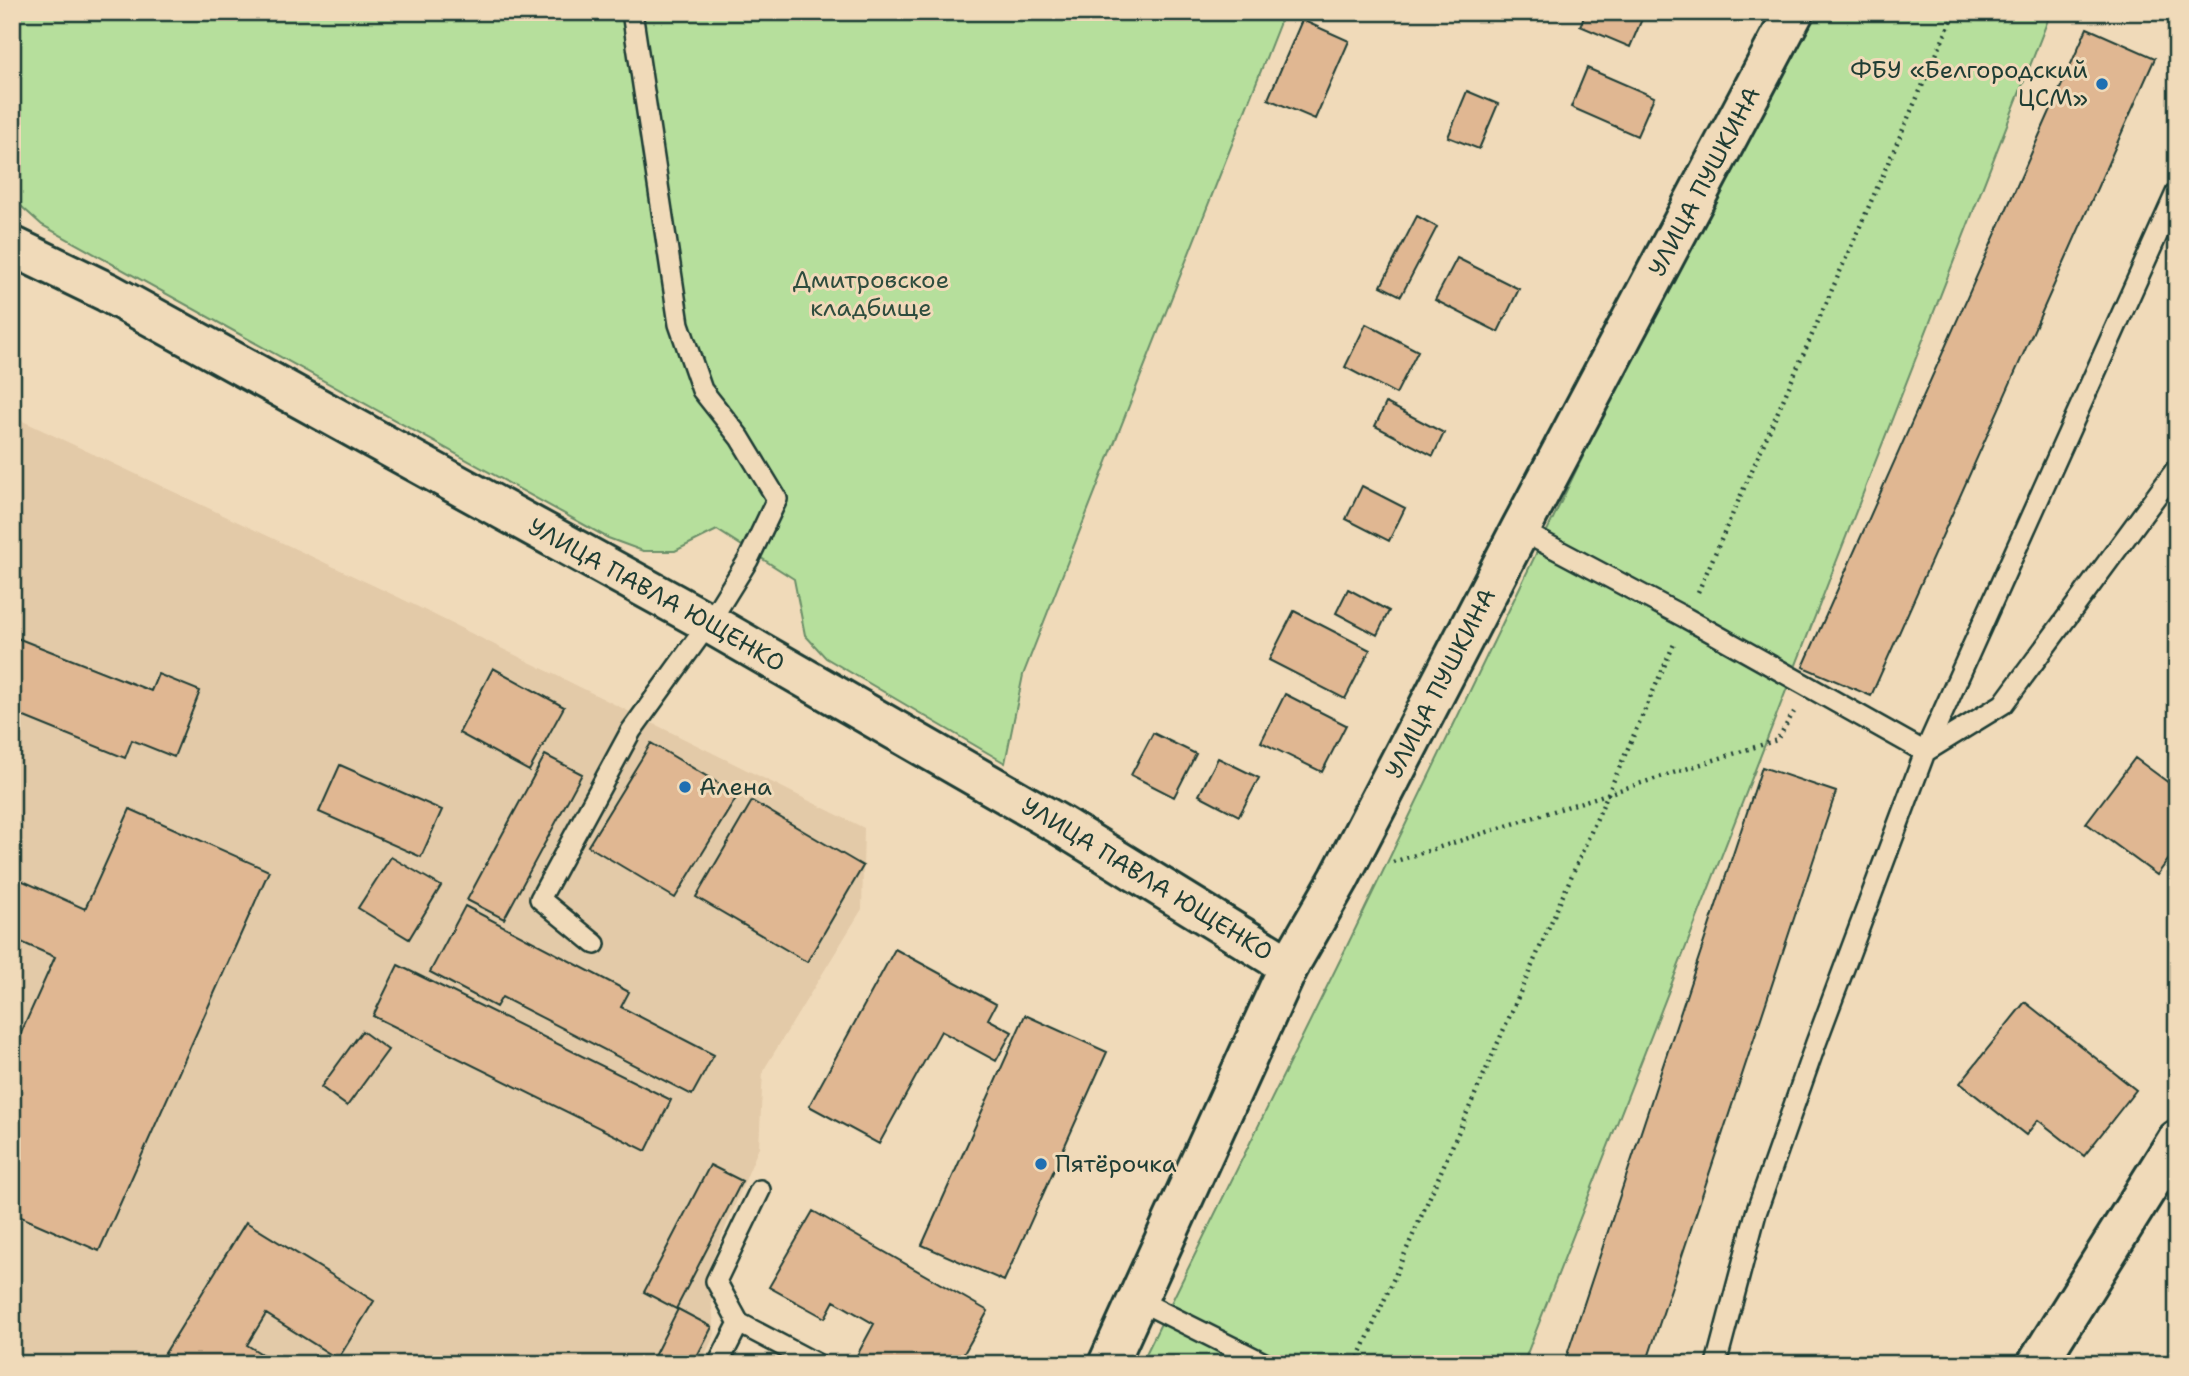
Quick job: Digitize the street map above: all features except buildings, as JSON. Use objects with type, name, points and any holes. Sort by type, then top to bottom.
[{"type":"street","name":"УЛИЦА ПУШКИНА","points":[[1108,1364],[1289,966],[1339,879],[1794,12]]},
{"type":"street","name":"УЛИЦА ПАВЛА ЮЩЕНКО","points":[[12,246],[119,298],[709,623],[1060,825],[1289,966]]},
{"type":"street","points":[[2037,1364],[2177,1140]]},
{"type":"lane","points":[[596,944],[540,899],[631,731],[709,623],[748,560],[777,499],[740,438],[702,390],[680,324],[632,12]]},
{"type":"lane","points":[[1716,1364],[1756,1213],[1816,1043],[1925,752],[2176,193]]},
{"type":"lane","points":[[1925,752],[2003,704],[2177,468]]},
{"type":"lane","points":[[1520,530],[1686,618],[1925,752]]},
{"type":"lane","points":[[760,1190],[716,1281],[739,1323],[817,1364]]},
{"type":"lane","points":[[1138,1300],[1266,1364]]},
{"type":"lane","points":[[718,1364],[739,1323]]},
{"type":"path","points":[[1356,1364],[1955,12]]},
{"type":"path","points":[[1339,879],[1777,740],[1810,688]]},
{"type":"shaded area","points":[[12,416],[398,597],[864,828],[862,909],[763,1071],[759,1147],[708,1270],[715,1334],[700,1364],[12,1364]]},
{"type":"green space","name":"Дмитровское кладбище","points":[[12,12],[1284,12],[1023,675],[1005,763],[826,658],[805,635],[794,579],[717,530],[675,551],[643,551],[608,538],[42,225],[12,198]]},
{"type":"green space","points":[[1797,12],[2051,12],[1523,1364],[1141,1364],[1347,946]]},
{"type":"place","name":"ФБУ «Белгородский ЦСМ»","points":[[2102,84]]},
{"type":"place","name":"Алена","points":[[685,787]]},
{"type":"place","name":"Пятёрочка","points":[[1041,1164]]}]
